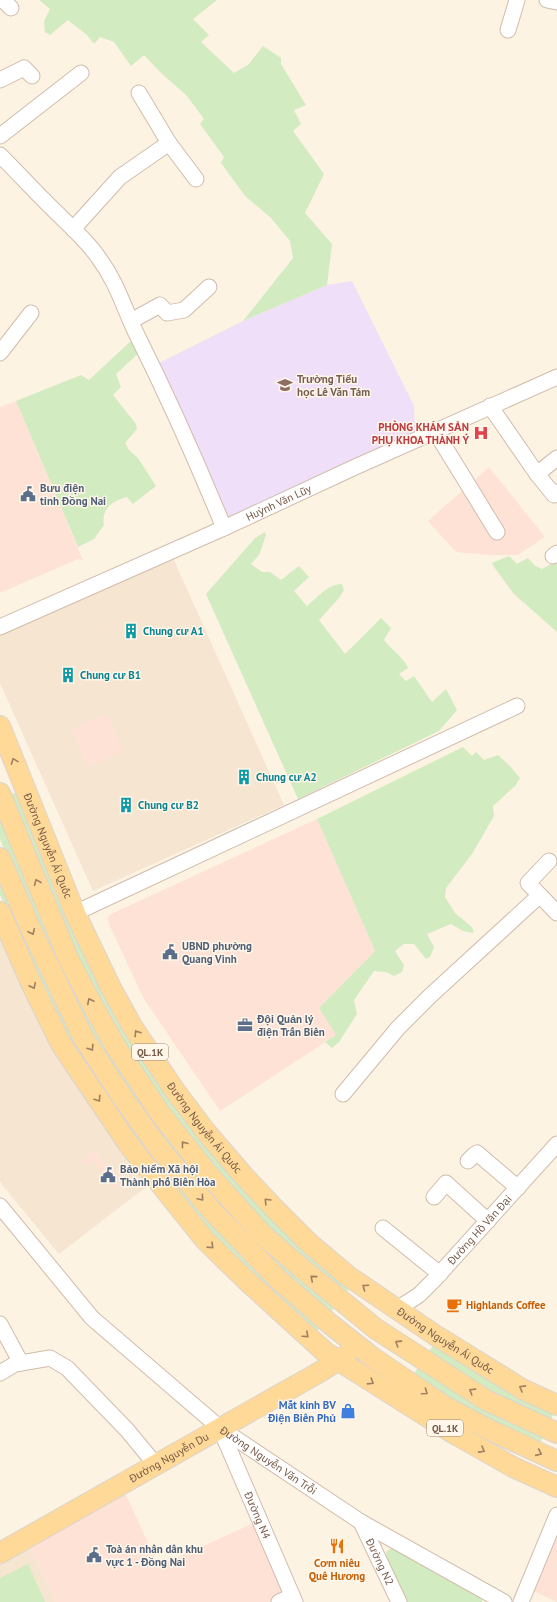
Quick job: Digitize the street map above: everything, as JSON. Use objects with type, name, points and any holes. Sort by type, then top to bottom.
[{"type":"main road","name":"Đường Nguyễn Ái Quốc","points":[[0,726],[21,781],[76,913],[111,988],[132,1026],[173,1088],[206,1132],[242,1175],[310,1244],[348,1276],[430,1332],[522,1389],[557,1405]]},
{"type":"main road","points":[[0,791],[21,781]]},
{"type":"main road","name":"QL.1K","points":[[0,791],[69,960],[94,1008],[116,1047],[160,1114],[208,1174],[264,1235],[299,1266],[376,1329],[486,1400],[557,1433]]},
{"type":"main road","name":"QL.1K","points":[[0,858],[31,930],[83,1037],[123,1098],[158,1147],[212,1211],[278,1279],[358,1346],[446,1407],[490,1430],[557,1461]]},
{"type":"main road","name":"QL.1K","points":[[0,912],[31,983],[62,1044],[129,1145],[205,1240],[325,1352],[453,1433],[515,1468],[557,1487]]},
{"type":"main road","name":"Đường Nguyễn Du","points":[[0,1553],[338,1361],[358,1346],[397,1309]]},
{"type":"street","points":[[508,30],[518,0]]},
{"type":"street","points":[[547,0],[557,2]]},
{"type":"street","points":[[0,80],[24,68],[32,76]]},
{"type":"street","points":[[0,136],[81,73]]},
{"type":"street","points":[[139,93],[169,143],[196,179]]},
{"type":"street","points":[[73,229],[120,177],[169,143]]},
{"type":"street","points":[[0,155],[83,238],[114,280],[131,321],[204,479],[224,528]]},
{"type":"street","points":[[131,321],[158,306],[161,306],[167,313],[184,310],[210,287]]},
{"type":"street","points":[[0,353],[31,313]]},
{"type":"street","name":"Huỳnh Văn Lũy","points":[[0,627],[224,528],[490,406],[557,377]]},
{"type":"street","points":[[490,406],[537,474],[554,495],[557,492]]},
{"type":"street","points":[[435,432],[496,532]]},
{"type":"street","points":[[537,474],[557,458]]},
{"type":"street","points":[[76,913],[517,706]]},
{"type":"street","points":[[549,862],[528,883],[557,913]]},
{"type":"street","points":[[343,1094],[398,1028],[430,996],[539,896]]},
{"type":"street","name":"Đường Hồ Văn Đại","points":[[397,1309],[419,1295],[440,1274],[557,1144]]},
{"type":"street","points":[[468,1160],[477,1153],[518,1188]]},
{"type":"street","points":[[434,1197],[446,1183],[488,1221]]},
{"type":"street","name":"Đường Nguyễn Văn Trỗi","points":[[0,1206],[92,1318],[220,1428],[361,1522],[504,1602]]},
{"type":"street","points":[[383,1228],[440,1274]]},
{"type":"street","points":[[0,1324],[21,1364]]},
{"type":"street","points":[[0,1373],[15,1364],[50,1358],[68,1368],[127,1430],[156,1465]]},
{"type":"street","name":"Đường N4","points":[[220,1428],[289,1600]]},
{"type":"street","points":[[521,1602],[557,1516]]},
{"type":"street","name":"Đường N2","points":[[361,1522],[399,1602]]},
{"type":"shaded area","name":"Trường Tiểu học Lê Văn Tám","points":[[352,281],[414,406],[415,433],[225,520],[157,364],[243,321],[327,285]]},
{"type":"shaded area","name":"Bưu điện tỉnh Đồng Nai","points":[[16,401],[83,560],[78,559],[0,593],[0,407]]},
{"type":"shaded area","points":[[489,467],[545,537],[518,555],[489,555],[456,552],[428,521]]},
{"type":"shaded area","points":[[173,558],[284,805],[93,891],[0,683],[0,635]]},
{"type":"shaded area","points":[[106,713],[123,751],[88,767],[71,729]]},
{"type":"shaded area","points":[[317,819],[375,951],[319,1008],[336,1035],[220,1111],[144,999],[109,924],[108,917],[111,914]]},
{"type":"shaded area","points":[[0,930],[150,1184],[59,1254],[0,1181]]},
{"type":"shaded area","name":"Bảo hiểm Xã hội Thành phố Biên Hòa","points":[[95,1150],[119,1184],[113,1189],[94,1161],[86,1166],[81,1159]]},
{"type":"shaded area","name":"Toà án nhân dân khu vực 1 - Đồng Nai","points":[[124,1491],[159,1566],[256,1522],[287,1594],[268,1602],[56,1602],[29,1545]]},
{"type":"shaded area","points":[[557,1515],[557,1602],[527,1588]]},
{"type":"shaded area","points":[[29,1545],[56,1602],[0,1602],[0,1561]]},
{"type":"green space","points":[[39,0],[217,0],[193,19],[209,35],[201,42],[234,73],[248,65],[263,46],[281,58],[281,64],[306,105],[294,110],[301,124],[293,131],[324,174],[305,213],[332,244],[327,285],[243,321],[293,258],[290,241],[271,218],[245,196],[221,163],[224,157],[200,124],[204,119],[187,96],[161,73],[144,55],[131,66],[114,42],[100,37],[94,44],[87,35],[68,20],[50,35],[45,32],[44,21],[50,9]]},
{"type":"green space","points":[[134,338],[141,351],[116,374],[121,387],[113,395],[136,424],[137,429],[125,443],[129,450],[138,458],[156,486],[133,504],[127,497],[112,503],[104,514],[104,525],[94,539],[78,547],[16,401],[81,375],[89,380]]},
{"type":"green space","points":[[265,532],[266,535],[259,555],[251,564],[262,572],[270,572],[281,580],[299,566],[309,577],[294,591],[307,606],[327,589],[332,586],[342,584],[344,590],[339,598],[319,620],[345,654],[381,618],[391,628],[384,640],[404,660],[408,668],[399,674],[406,681],[414,676],[432,702],[446,689],[457,710],[439,731],[298,799],[206,594],[255,538]]},
{"type":"green space","points":[[509,556],[517,564],[528,558],[535,566],[542,569],[553,563],[557,565],[557,632],[514,594],[494,567],[492,563]]},
{"type":"green space","points":[[463,747],[472,756],[476,752],[484,760],[498,755],[520,778],[515,786],[493,806],[494,816],[472,854],[446,888],[445,897],[455,913],[472,927],[474,933],[463,931],[451,924],[427,934],[434,947],[430,957],[426,959],[414,944],[404,944],[395,951],[404,965],[402,972],[394,976],[386,972],[374,971],[354,1000],[357,1014],[339,1042],[332,1048],[325,1042],[336,1035],[319,1008],[375,951],[317,819]]},
{"type":"green space","points":[[18,792],[127,1031],[351,1286],[344,1295],[267,1228],[166,1110],[119,1039],[77,959],[9,795]]},
{"type":"green space","points":[[0,811],[110,1051],[336,1306],[329,1314],[282,1274],[165,1144],[89,1034],[13,872],[0,839]]},
{"type":"green space","points":[[0,875],[77,1040],[321,1326],[315,1334],[210,1235],[175,1193],[67,1040],[37,981],[0,895]]},
{"type":"green space","points":[[435,1343],[554,1411],[550,1423],[490,1394],[427,1354]]},
{"type":"green space","points":[[419,1366],[544,1435],[539,1446],[450,1401],[413,1375]]},
{"type":"green space","points":[[393,1547],[480,1597],[483,1602],[406,1602],[388,1563],[386,1552]]},
{"type":"green space","points":[[28,1564],[45,1602],[0,1602],[0,1578]]},
{"type":"place","name":"Trường Tiểu học Lê Văn Tám","points":[[285,385]]},
{"type":"place","name":"PHÒNG KHÁM SẢN PHỤ KHOA THÀNH Ý","points":[[481,433]]},
{"type":"place","name":"Bưu điện tỉnh Đồng Nai","points":[[28,494]]},
{"type":"place","name":"Chung cư A1","points":[[131,631]]},
{"type":"place","name":"Chung cư B1","points":[[68,675]]},
{"type":"place","name":"Chung cư A2","points":[[244,777]]},
{"type":"place","name":"Chung cư B2","points":[[126,805]]},
{"type":"place","name":"UBND phường Quang Vinh","points":[[170,952]]},
{"type":"place","name":"Đội Quản lý điện Trấn Biên","points":[[245,1025]]},
{"type":"place","name":"Bảo hiểm Xã hội Thành phố Biên Hòa","points":[[108,1175]]},
{"type":"place","name":"Highlands Coffee","points":[[454,1305]]},
{"type":"place","name":"Mắt kính BV Điện Biên Phủ","points":[[348,1411]]},
{"type":"place","name":"Cơm niêu Quê Hương","points":[[337,1546]]},
{"type":"place","name":"Toà án nhân dân khu vực 1 - Đồng Nai","points":[[94,1555]]}]
